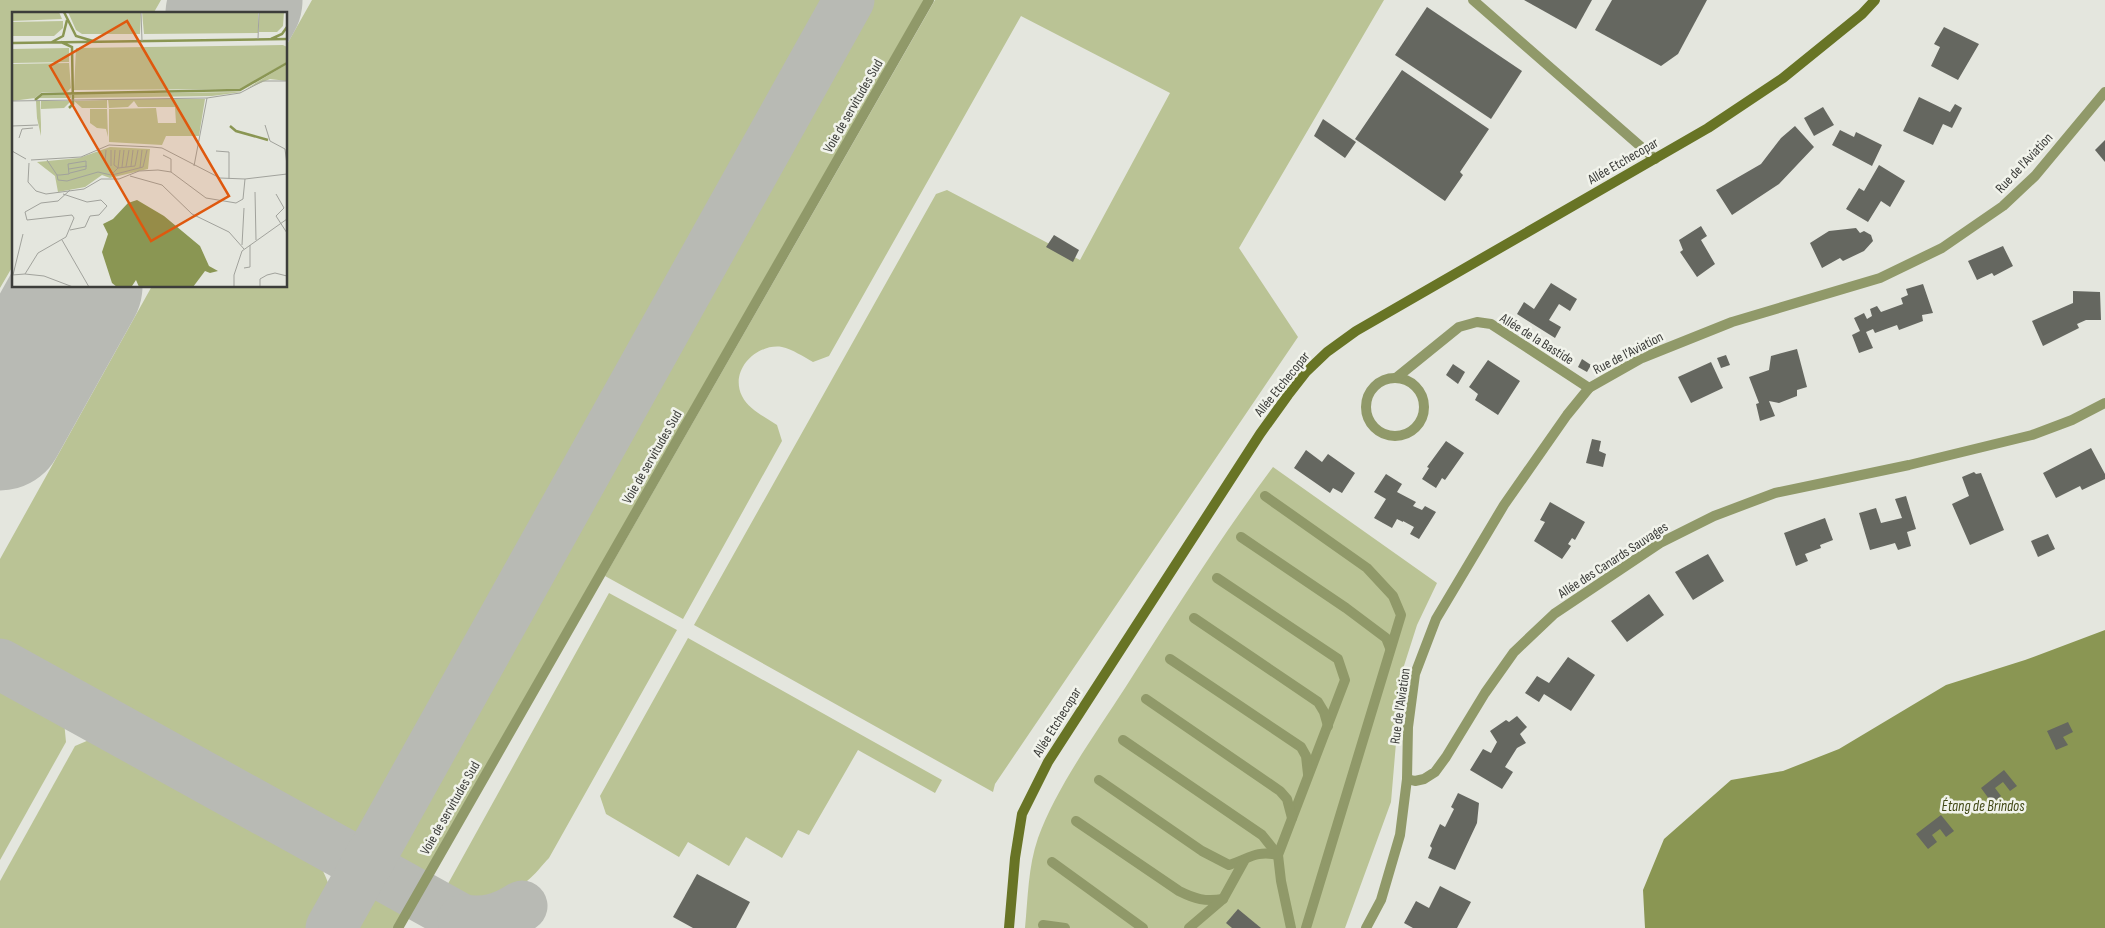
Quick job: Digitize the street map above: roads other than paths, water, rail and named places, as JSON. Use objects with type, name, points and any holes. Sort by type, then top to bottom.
[{"type":"street","name":"Voie de servitudes Sud","points":[[398,928],[930,0]]},
{"type":"street","points":[[1473,0],[1655,159]]},
{"type":"street","name":"Allée Etchecopar","points":[[1009,928],[1015,858],[1022,814],[1048,762],[1260,434],[1306,372],[1327,352],[1356,331],[1708,128],[1783,78],[1862,14],[1875,0]]},
{"type":"street","name":"Rue de l'Aviation","points":[[1366,928],[1381,900],[1400,834],[1407,779],[1408,727],[1415,674],[1436,619],[1504,505],[1567,414],[1589,388],[1642,358],[1732,322],[1880,278],[1942,248],[2002,206],[2035,176],[2105,92]]},
{"type":"street","name":"Allée de la Bastide","points":[[1396,378],[1406,380],[1414,385],[1420,393],[1424,412],[1421,421],[1415,429],[1397,437],[1379,432],[1371,426],[1365,408],[1371,390],[1378,383],[1396,378],[1459,327],[1477,322],[1491,324],[1589,388]]},
{"type":"street","name":"Allée des Canards Sauvages","points":[[1407,779],[1415,781],[1424,779],[1435,772],[1484,693],[1514,652],[1548,620],[1660,543],[1714,516],[1775,493],[1909,465],[2032,435],[2072,420],[2105,403]]},
{"type":"street","points":[[1265,496],[1368,568],[1393,596],[1401,615],[1306,928]]},
{"type":"street","points":[[1241,537],[1346,608],[1386,638],[1390,648]]},
{"type":"street","points":[[1218,578],[1338,659],[1345,680],[1278,855],[1281,881],[1291,928]]},
{"type":"street","points":[[1194,618],[1318,702],[1324,712],[1328,726]]},
{"type":"street","points":[[1170,659],[1301,747],[1306,756],[1308,777]]},
{"type":"street","points":[[1146,699],[1280,791],[1288,799],[1292,818]]},
{"type":"street","points":[[1123,740],[1262,835],[1278,855]]},
{"type":"street","points":[[1099,780],[1202,851],[1228,865],[1244,861],[1254,854],[1267,853],[1278,855]]},
{"type":"street","points":[[1076,821],[1179,892],[1196,900],[1208,901],[1223,898]]},
{"type":"street","points":[[1188,928],[1223,898],[1244,861]]},
{"type":"street","points":[[1052,862],[1143,928]]},
{"type":"street","points":[[1043,924],[1064,928]]},
{"type":"water","name":"Étang de Brindos","points":[[2105,630],[2105,928],[1645,928],[1643,890],[1664,839],[1731,780],[1783,771],[1839,749],[1946,685],[2025,660]]}]
